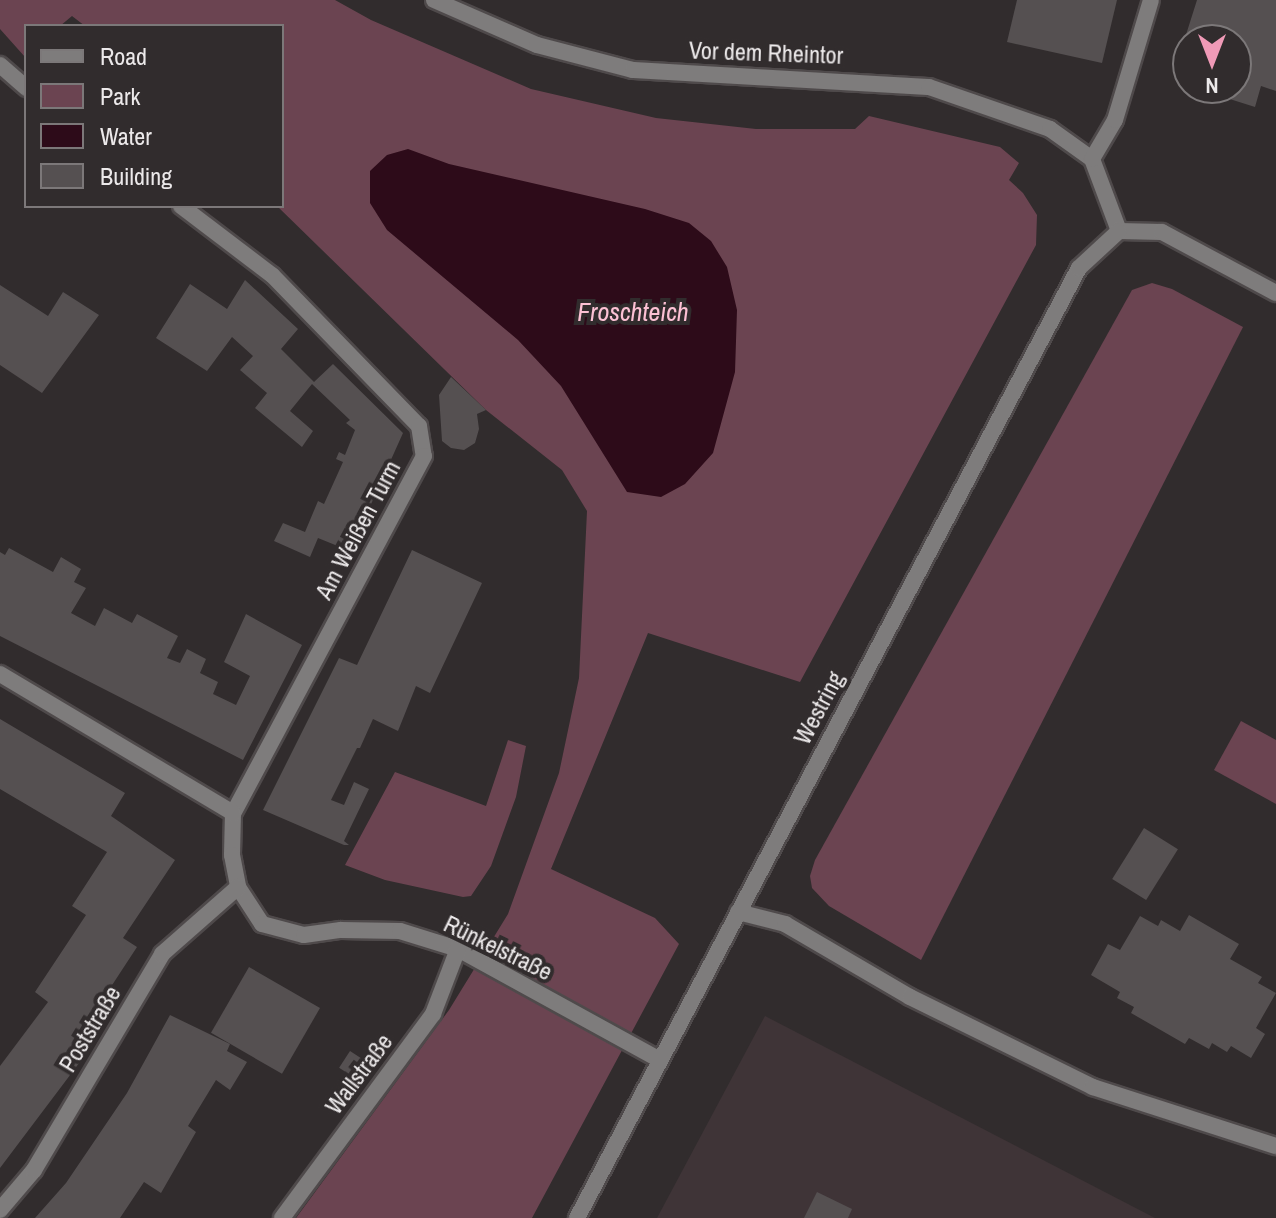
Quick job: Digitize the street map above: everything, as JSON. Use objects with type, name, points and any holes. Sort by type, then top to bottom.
[{"type":"street","name":"Vor dem Rheintor","points":[[434,0],[537,45],[633,70],[753,80],[844,80],[929,87],[1050,129],[1092,159]]},
{"type":"street","points":[[1151,0],[1115,120],[1092,159],[1119,231],[1162,232],[1276,293]]},
{"type":"street","points":[[0,65],[24,86]]},
{"type":"street","name":"Am Weißen Turm","points":[[184,208],[272,275],[419,426],[424,456],[233,813]]},
{"type":"street","name":"Westring","points":[[577,1218],[1079,268],[1119,231]]},
{"type":"street","points":[[0,674],[233,813]]},
{"type":"street","name":"Rünkelstraße","points":[[233,813],[232,855],[238,887],[262,924],[304,935],[341,930],[400,931],[458,949],[660,1060]]},
{"type":"street","name":"Poststraße","points":[[0,1210],[34,1170],[162,954],[238,887]]},
{"type":"street","points":[[738,912],[785,924],[910,997],[1093,1087],[1276,1146]]},
{"type":"street","name":"Wallstraße","points":[[282,1218],[433,1014],[458,949]]},
{"type":"shaded area","points":[[765,1016],[1155,1218],[657,1218]]},
{"type":"green space","points":[[0,0],[335,0],[371,20],[531,89],[656,118],[756,129],[855,129],[869,116],[1000,147],[1019,163],[1009,180],[1023,193],[1037,215],[1036,245],[800,682],[648,633],[551,869],[655,918],[679,944],[532,1218],[296,1218],[449,1010],[508,914],[559,773],[579,678],[587,511],[562,470],[486,410],[279,208],[284,208],[284,24],[82,24],[72,16],[62,24],[24,24],[24,56],[0,29]]},
{"type":"green space","points":[[1152,283],[1172,289],[1243,327],[921,960],[829,906],[812,888],[810,876],[815,860],[1132,290]]},
{"type":"green space","points":[[1241,721],[1276,740],[1276,804],[1214,770]]},
{"type":"green space","points":[[508,740],[526,746],[516,797],[491,866],[471,896],[463,897],[385,880],[345,865],[395,772],[486,806]]},
{"type":"water","name":"Froschteich","points":[[408,149],[449,164],[645,209],[689,223],[711,241],[727,267],[737,310],[735,372],[713,453],[685,484],[661,497],[627,492],[561,386],[518,340],[387,230],[370,203],[370,171],[387,155]]},
{"type":"building","points":[[1017,0],[1117,0],[1102,63],[1007,42]]},
{"type":"building","points":[[1197,0],[1276,0],[1276,91],[1261,86],[1255,107],[1246,104],[1252,104],[1252,24],[1189,24]]},
{"type":"building","points":[[245,280],[298,329],[281,349],[314,382],[333,364],[403,433],[350,551],[318,538],[310,557],[274,541],[283,523],[305,532],[318,501],[324,504],[343,462],[336,459],[339,452],[345,455],[355,430],[346,423],[350,420],[312,384],[290,411],[313,431],[302,447],[255,408],[267,393],[240,370],[253,356],[232,337],[207,371],[156,338],[190,284],[227,309]]},
{"type":"building","points":[[0,285],[48,316],[63,292],[99,315],[42,393],[0,365]]},
{"type":"building","points":[[451,377],[486,410],[477,414],[479,429],[475,443],[464,450],[451,448],[442,441],[439,395]]},
{"type":"building","points":[[9,548],[53,572],[61,557],[81,569],[74,582],[86,588],[71,613],[95,626],[104,608],[132,623],[137,614],[178,636],[167,658],[180,663],[187,649],[206,659],[200,673],[218,682],[213,694],[236,705],[250,676],[224,662],[246,614],[302,645],[243,760],[0,636],[0,552],[5,555]]},
{"type":"building","points":[[412,550],[482,583],[430,693],[416,686],[398,731],[373,719],[360,748],[357,748],[331,800],[344,805],[354,782],[369,789],[344,841],[349,845],[344,845],[263,810],[339,658],[357,665]]},
{"type":"building","points":[[0,719],[125,793],[111,816],[175,860],[123,938],[137,947],[84,1028],[98,1038],[0,1168],[0,1066],[48,1002],[35,992],[86,915],[72,906],[107,852],[0,789]]},
{"type":"building","points":[[1144,828],[1178,849],[1146,900],[1112,879]]},
{"type":"building","points":[[1189,915],[1239,944],[1230,959],[1262,977],[1258,983],[1276,993],[1256,1028],[1265,1034],[1251,1058],[1231,1046],[1227,1052],[1212,1043],[1209,1049],[1189,1038],[1185,1044],[1131,1013],[1134,1007],[1117,998],[1120,992],[1091,975],[1108,944],[1120,950],[1140,916],[1158,926],[1161,920],[1180,931]]},
{"type":"building","points":[[249,967],[320,1008],[282,1074],[211,1033]]},
{"type":"building","points":[[170,1015],[230,1044],[227,1051],[247,1062],[230,1090],[216,1080],[188,1126],[196,1132],[161,1193],[144,1182],[120,1218],[35,1218],[66,1183],[127,1093]]},
{"type":"building","points":[[350,1051],[364,1060],[353,1077],[339,1068]]},
{"type":"building","points":[[817,1192],[852,1209],[848,1218],[804,1218]]}]
